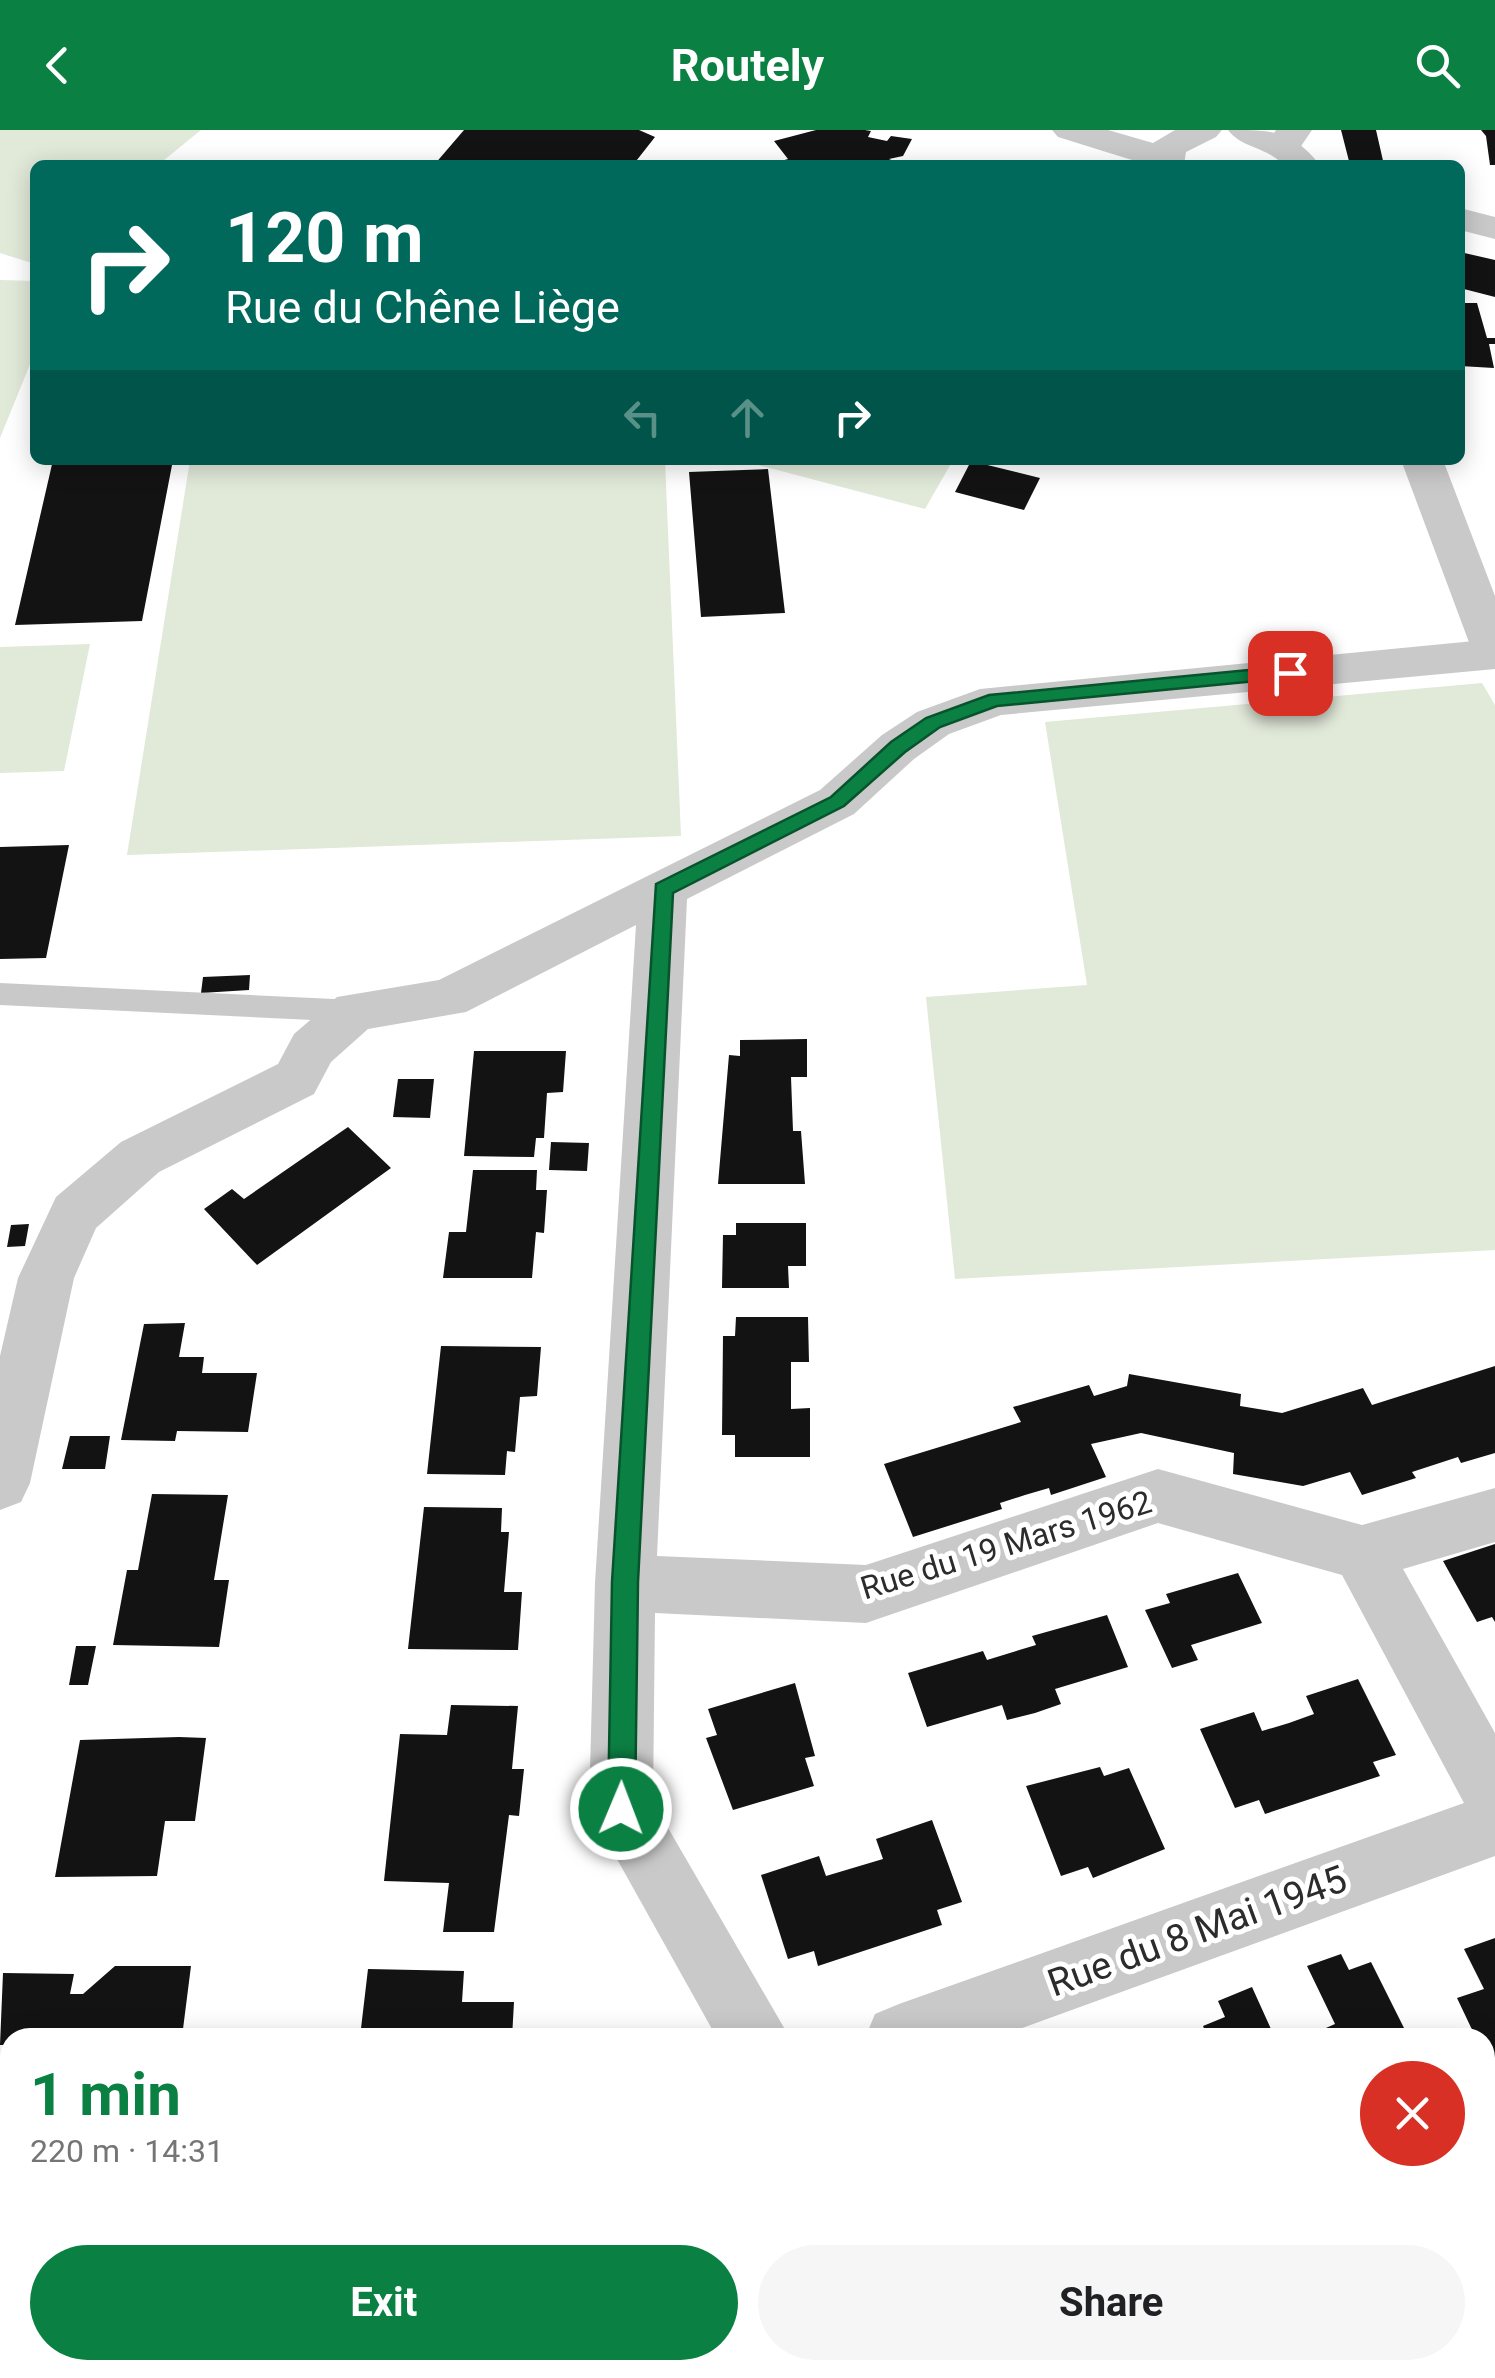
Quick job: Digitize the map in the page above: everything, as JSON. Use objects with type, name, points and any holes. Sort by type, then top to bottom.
[{"type":"street","points":[[1070,130],[1162,160]]},
{"type":"street","points":[[1246,130],[1293,146]]},
{"type":"street","points":[[1165,160],[1168,146],[1195,131]]},
{"type":"street","points":[[1465,220],[1495,228]]},
{"type":"street","points":[[0,1483],[46,1278],[75,1213],[140,1157],[296,1079],[312,1048],[354,1011],[448,998],[838,802],[898,747],[933,723],[996,700],[1495,654],[1424,465]]},
{"type":"street","points":[[663,889],[625,1582],[621,1809],[750,2028]]},
{"type":"street","name":"Rue du 19 Mars 1962","points":[[625,1582],[866,1594],[1158,1496],[1362,1552]]},
{"type":"street","points":[[1495,1516],[1362,1552],[1495,1796]]},
{"type":"street","name":"Rue du 8 Mai 1945","points":[[927,2028],[1495,1824]]},
{"type":"lane","points":[[0,994],[354,1011]]},
{"type":"green space","points":[[0,130],[201,130],[164,160],[30,160],[30,262],[0,253]]},
{"type":"green space","points":[[0,280],[30,281],[30,364],[0,438]]},
{"type":"green space","points":[[189,465],[665,465],[681,836],[127,855]]},
{"type":"green space","points":[[758,465],[950,465],[925,509]]},
{"type":"green space","points":[[90,644],[64,771],[0,773],[0,647]]},
{"type":"green space","points":[[1482,683],[1495,705],[1495,1250],[955,1279],[926,997],[1087,985],[1045,722]]},
{"type":"building","points":[[464,130],[639,130],[655,137],[637,160],[438,160]]},
{"type":"building","points":[[816,130],[865,130],[871,131],[868,137],[887,141],[891,136],[912,139],[903,156],[891,160],[785,160],[788,159],[774,141]]},
{"type":"building","points":[[1341,130],[1376,130],[1383,160],[1349,160]]},
{"type":"building","points":[[1481,130],[1495,130],[1495,165],[1490,165],[1486,136]]},
{"type":"building","points":[[1465,253],[1495,260],[1495,297],[1465,289]]},
{"type":"building","points":[[1465,303],[1477,303],[1487,338],[1495,338],[1495,344],[1489,344],[1494,368],[1465,366]]},
{"type":"building","points":[[52,465],[172,465],[142,621],[15,625]]},
{"type":"building","points":[[969,465],[987,465],[1040,478],[1024,510],[955,492]]},
{"type":"building","points":[[768,469],[785,613],[701,617],[689,472]]},
{"type":"building","points":[[69,845],[46,958],[0,959],[0,847]]},
{"type":"building","points":[[250,975],[249,990],[201,993],[203,977]]},
{"type":"building","points":[[807,1039],[807,1077],[791,1077],[793,1131],[801,1131],[805,1184],[718,1184],[729,1055],[740,1056],[740,1040]]},
{"type":"building","points":[[474,1051],[566,1051],[563,1092],[547,1093],[544,1138],[536,1138],[534,1157],[464,1156]]},
{"type":"building","points":[[398,1079],[434,1079],[430,1118],[393,1117]]},
{"type":"building","points":[[348,1127],[391,1168],[257,1265],[204,1209],[232,1189],[244,1199]]},
{"type":"building","points":[[551,1142],[589,1143],[587,1171],[549,1170]]},
{"type":"building","points":[[473,1170],[537,1170],[536,1190],[547,1190],[544,1233],[536,1232],[532,1278],[443,1278],[449,1232],[466,1232]]},
{"type":"building","points":[[736,1223],[806,1223],[806,1266],[788,1266],[789,1288],[722,1288],[723,1235],[736,1235]]},
{"type":"building","points":[[29,1224],[25,1246],[7,1247],[11,1225]]},
{"type":"building","points":[[736,1317],[808,1317],[809,1362],[791,1362],[791,1409],[810,1408],[810,1457],[735,1457],[735,1435],[722,1435],[723,1336],[735,1336]]},
{"type":"building","points":[[185,1323],[179,1357],[204,1357],[202,1373],[257,1373],[248,1432],[177,1431],[175,1441],[121,1440],[144,1324]]},
{"type":"building","points":[[441,1346],[541,1347],[537,1396],[520,1397],[515,1452],[507,1451],[505,1475],[427,1474]]},
{"type":"building","points":[[1495,1366],[1495,1453],[1461,1463],[1458,1457],[1412,1472],[1416,1478],[1362,1495],[1350,1472],[1303,1486],[1233,1474],[1234,1453],[1141,1433],[1091,1444],[1106,1477],[1051,1495],[1049,1488],[1025,1495],[1000,1503],[1002,1509],[913,1537],[884,1464],[1021,1422],[1013,1407],[1089,1385],[1094,1396],[1127,1386],[1129,1374],[1241,1394],[1240,1406],[1282,1413],[1363,1388],[1372,1405]]},
{"type":"building","points":[[70,1436],[110,1436],[105,1469],[62,1469]]},
{"type":"building","points":[[152,1494],[228,1495],[214,1580],[229,1580],[219,1647],[113,1645],[127,1570],[138,1570]]},
{"type":"building","points":[[424,1507],[502,1508],[501,1532],[509,1532],[504,1592],[522,1592],[518,1650],[408,1649]]},
{"type":"building","points":[[1495,1544],[1495,1622],[1492,1617],[1477,1622],[1443,1561]]},
{"type":"building","points":[[1238,1573],[1262,1623],[1191,1645],[1198,1660],[1172,1668],[1145,1610],[1170,1603],[1166,1594]]},
{"type":"building","points":[[1107,1615],[1128,1667],[1055,1689],[1061,1704],[1035,1713],[1007,1720],[1002,1705],[927,1727],[908,1673],[983,1651],[987,1660],[1036,1645],[1032,1636]]},
{"type":"building","points":[[76,1646],[96,1646],[88,1685],[69,1685]]},
{"type":"building","points":[[1358,1679],[1396,1755],[1373,1762],[1380,1776],[1265,1814],[1259,1800],[1235,1808],[1200,1729],[1254,1712],[1262,1731],[1289,1723],[1314,1714],[1306,1696]]},
{"type":"building","points":[[795,1683],[815,1756],[805,1758],[814,1786],[733,1810],[706,1738],[717,1735],[708,1709]]},
{"type":"building","points":[[451,1705],[518,1706],[512,1769],[524,1769],[519,1816],[509,1815],[494,1932],[443,1932],[449,1883],[384,1881],[400,1734],[447,1735]]},
{"type":"building","points":[[206,1738],[195,1821],[165,1821],[157,1876],[55,1877],[80,1740]]},
{"type":"building","points":[[1100,1767],[1104,1776],[1129,1768],[1165,1849],[1093,1878],[1088,1867],[1061,1876],[1026,1786]]},
{"type":"building","points":[[932,1820],[962,1902],[937,1910],[942,1925],[818,1966],[814,1951],[788,1959],[761,1875],[819,1856],[826,1876],[883,1859],[876,1839]]},
{"type":"building","points":[[1495,1938],[1495,2028],[1471,2028],[1457,1998],[1484,1989],[1464,1949]]},
{"type":"building","points":[[1341,1954],[1349,1970],[1371,1962],[1404,2028],[1326,2028],[1335,2024],[1307,1966]]},
{"type":"building","points":[[115,1966],[191,1966],[183,2028],[1,2028],[3,1973],[74,1974],[70,1994],[83,1994]]},
{"type":"building","points":[[368,1969],[464,1971],[462,2002],[514,2002],[513,2028],[361,2028]]},
{"type":"building","points":[[1252,1987],[1270,2028],[1204,2028],[1225,2017],[1218,2001]]},
{"type":"route","points":[[621,1809],[625,1582],[663,889],[838,802],[898,747],[933,723],[996,700],[1290,673]]}]
